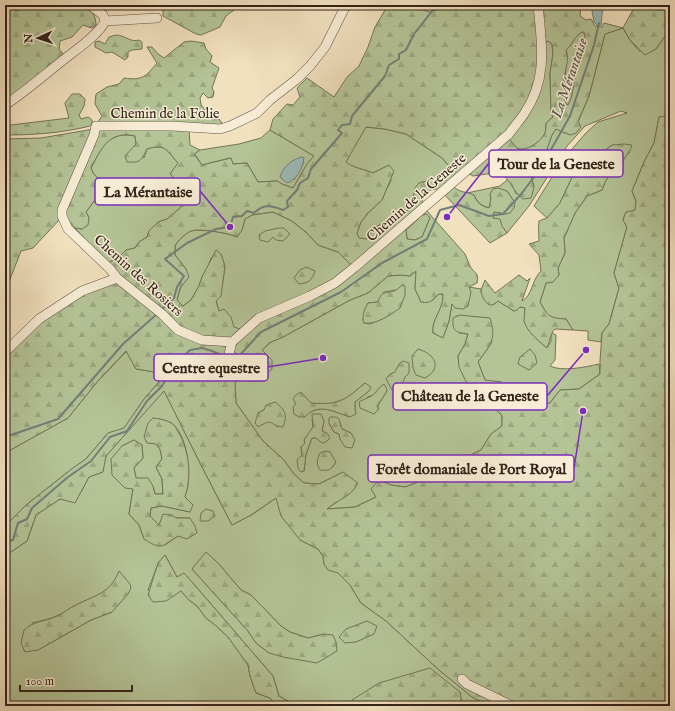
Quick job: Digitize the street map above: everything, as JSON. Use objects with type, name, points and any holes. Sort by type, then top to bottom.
[{"type":"street","points":[[90,5],[103,15],[106,21]]},
{"type":"street","name":"Chemin de la Folie","points":[[96,126],[172,126],[220,128],[230,126],[257,113],[270,100],[297,80],[310,66],[325,47],[346,5]]},
{"type":"street","name":"Chemin de la Geneste","points":[[232,342],[259,318],[310,296],[340,279],[509,134],[524,115],[536,90],[540,76],[542,51],[538,5]]},
{"type":"street","points":[[5,105],[25,91],[89,39],[106,21],[157,18]]},
{"type":"street","name":"Chemin des Rosiers","points":[[96,126],[94,135],[62,210],[62,216],[68,229],[110,269],[117,278],[159,312],[178,330],[202,340],[232,342]]},
{"type":"street","points":[[5,352],[39,319],[82,291],[117,278]]},
{"type":"street","points":[[229,354],[232,342]]},
{"type":"street","points":[[462,679],[467,684],[512,706]]},
{"type":"green space","points":[[64,4],[83,6],[89,9],[93,14],[96,25],[92,28],[83,25],[72,37],[60,41],[59,49],[64,55],[5,102],[5,14],[10,9],[18,11],[23,5]]},
{"type":"green space","points":[[163,5],[236,5],[234,10],[226,16],[220,27],[201,35],[196,34],[163,16]]},
{"type":"green space","points":[[388,5],[410,5],[429,12],[437,10],[440,5],[534,5],[541,61],[533,94],[513,126],[440,192],[437,189],[426,192],[422,199],[422,207],[353,267],[338,252],[318,245],[307,233],[292,221],[273,212],[252,215],[245,219],[242,230],[237,237],[214,231],[191,231],[182,237],[175,246],[175,255],[186,269],[189,277],[180,288],[177,300],[183,306],[191,300],[216,250],[221,254],[225,266],[221,296],[216,301],[219,311],[224,309],[231,317],[234,327],[243,330],[231,340],[201,337],[179,328],[128,285],[107,263],[117,259],[126,250],[135,248],[139,242],[147,237],[149,231],[158,222],[167,219],[179,209],[189,197],[183,187],[170,174],[178,163],[166,149],[153,147],[147,149],[140,160],[136,162],[127,162],[125,156],[136,144],[135,136],[126,135],[112,138],[102,148],[91,168],[93,173],[101,182],[101,195],[97,197],[86,212],[89,218],[88,225],[82,229],[75,228],[65,217],[64,211],[97,129],[189,129],[190,145],[200,150],[194,154],[202,165],[231,158],[233,164],[247,163],[258,182],[277,181],[293,188],[307,164],[314,156],[270,130],[273,119],[287,104],[293,105],[300,97],[297,88],[307,78],[334,97],[347,77],[359,66],[375,27]],"holes":[[[366,127],[385,129],[406,134],[442,158],[449,166],[438,178],[419,183],[415,188],[412,205],[407,211],[379,225],[372,231],[367,239],[359,238],[357,233],[361,222],[382,200],[394,171],[389,165],[373,173],[355,167],[346,162]]]},
{"type":"green space","points":[[541,5],[581,5],[580,16],[586,20],[591,19],[595,26],[602,27],[604,23],[623,28],[605,34],[589,96],[578,121],[581,127],[576,133],[570,135],[556,129],[547,149],[558,155],[555,160],[550,161],[541,158],[531,176],[534,187],[531,198],[523,199],[500,172],[473,176],[468,173],[509,139],[518,149],[525,149],[540,140],[543,136],[546,123],[553,117],[551,113],[550,73],[553,54],[552,44],[548,41],[544,43]],"holes":[[[584,32],[586,44],[582,55],[583,58],[579,62],[572,95],[568,105],[566,104],[564,98],[564,79],[567,61],[566,50],[576,37]]]},
{"type":"green space","points":[[670,5],[670,29],[656,49],[645,55],[630,40],[623,28],[634,8],[661,10]]},
{"type":"green space","points":[[623,28],[639,51],[656,49],[670,29],[670,116],[659,117],[654,143],[632,191],[636,201],[635,211],[626,212],[623,219],[627,227],[614,273],[619,288],[609,324],[602,333],[601,342],[588,340],[588,331],[573,330],[566,319],[550,316],[540,302],[546,283],[559,275],[558,268],[565,253],[564,238],[575,213],[587,196],[602,190],[605,182],[615,167],[622,164],[624,158],[630,152],[612,145],[602,153],[595,151],[582,156],[560,203],[547,218],[534,206],[562,161],[585,134],[598,122],[627,113],[621,111],[585,126],[567,146],[529,206],[507,233],[493,218],[494,212],[506,214],[515,203],[507,191],[490,194],[490,208],[480,204],[474,195],[467,193],[500,186],[508,179],[516,194],[534,187],[531,176],[541,158],[558,155],[547,149],[556,128],[565,133],[578,122],[589,96],[605,34]]},
{"type":"green space","points":[[584,32],[586,44],[582,54],[583,58],[579,62],[569,105],[566,104],[564,93],[566,50],[570,46],[573,39]]},
{"type":"green space","points":[[116,35],[136,41],[139,40],[142,42],[142,49],[128,52],[128,57],[125,60],[112,52],[106,53],[95,47],[95,42],[99,41],[105,44],[109,37]]},
{"type":"green space","points":[[191,41],[204,43],[206,49],[212,56],[210,62],[219,68],[212,88],[214,92],[213,97],[208,98],[203,93],[200,98],[201,105],[204,108],[205,113],[213,120],[219,119],[222,123],[219,127],[98,122],[102,116],[95,104],[96,94],[107,87],[119,84],[124,78],[136,79],[144,76],[157,63],[147,47],[152,47],[164,58],[184,42]]},
{"type":"green space","points":[[548,41],[552,44],[553,54],[550,73],[551,113],[553,117],[546,123],[545,133],[541,139],[531,147],[520,149],[509,139],[544,43]]},
{"type":"green space","points":[[72,94],[80,94],[85,99],[84,106],[79,115],[81,119],[88,117],[92,120],[92,124],[90,126],[48,133],[5,135],[5,127],[11,125],[69,118],[65,103]]},
{"type":"green space","points":[[670,116],[670,706],[490,706],[472,697],[439,670],[386,621],[361,603],[350,585],[338,573],[328,570],[324,564],[323,556],[318,549],[300,540],[281,516],[276,498],[251,515],[232,525],[164,391],[106,456],[103,472],[89,477],[75,503],[60,499],[36,515],[27,541],[5,556],[5,526],[26,505],[86,459],[108,433],[124,428],[144,399],[159,382],[155,372],[136,369],[126,351],[97,382],[68,418],[5,453],[5,356],[39,322],[88,291],[114,279],[176,331],[230,343],[226,362],[243,334],[266,317],[334,285],[426,210],[465,254],[477,277],[477,283],[469,287],[471,292],[468,306],[463,309],[455,308],[452,304],[449,321],[443,338],[433,333],[433,328],[442,304],[443,294],[439,294],[429,302],[421,302],[415,289],[416,271],[410,276],[388,276],[368,293],[350,300],[283,337],[271,342],[262,350],[272,360],[272,369],[259,381],[248,381],[239,378],[235,383],[236,403],[263,441],[284,460],[294,474],[304,483],[319,484],[343,472],[358,483],[348,495],[327,509],[355,507],[376,497],[371,489],[379,480],[391,485],[405,487],[434,476],[456,462],[481,450],[491,434],[502,426],[502,416],[483,397],[472,394],[459,367],[458,356],[465,344],[468,334],[458,332],[454,329],[453,318],[459,315],[490,318],[493,332],[491,342],[478,362],[485,380],[502,382],[507,398],[528,408],[550,403],[560,390],[579,389],[600,374],[602,333],[609,324],[619,288],[614,273],[627,227],[623,220],[626,212],[635,210],[636,201],[632,191],[654,143],[659,117]],"holes":[[[426,214],[430,218],[422,237],[415,240],[407,239],[406,230],[422,215]]]},
{"type":"green space","points":[[365,127],[385,129],[406,134],[442,158],[449,166],[438,178],[419,183],[412,205],[407,211],[379,225],[372,231],[367,239],[359,239],[357,233],[361,222],[382,200],[391,181],[389,165],[373,173],[351,166],[345,162]]},
{"type":"green space","points":[[94,129],[61,218],[33,248],[21,251],[5,292],[5,139],[41,138]]},
{"type":"green space","points":[[270,130],[314,156],[307,164],[293,188],[277,181],[258,182],[247,163],[233,164],[230,158],[202,165],[194,153],[200,150],[239,144],[261,138]],"holes":[[[304,162],[294,180],[289,164]]]},
{"type":"green space","points":[[121,135],[135,136],[136,144],[144,158],[147,149],[158,147],[166,149],[178,163],[176,180],[184,187],[189,197],[179,209],[167,219],[158,222],[149,231],[147,237],[139,242],[135,248],[126,250],[117,259],[107,263],[75,228],[82,229],[89,218],[86,212],[97,197],[101,195],[101,182],[93,173],[91,168],[102,147],[109,140]]},
{"type":"green space","points":[[612,145],[632,145],[622,165],[615,167],[605,182],[602,190],[587,196],[575,213],[564,238],[565,253],[558,268],[559,275],[553,282],[546,283],[540,302],[550,316],[566,319],[573,330],[555,329],[551,335],[547,348],[528,329],[524,321],[525,308],[520,307],[514,311],[498,301],[493,305],[490,305],[483,297],[481,289],[485,280],[495,293],[519,275],[527,281],[530,278],[522,301],[526,298],[535,279],[541,271],[539,255],[529,244],[539,241],[539,221],[547,218],[560,203],[582,156],[588,151],[602,153]]},
{"type":"green space","points":[[452,186],[460,191],[474,195],[480,204],[489,208],[491,198],[490,194],[493,189],[498,188],[507,191],[515,203],[514,208],[510,213],[506,214],[494,212],[493,218],[500,219],[502,226],[507,233],[490,243],[443,193]]},
{"type":"green space","points":[[273,212],[292,221],[307,233],[318,245],[338,252],[353,267],[339,278],[243,330],[234,328],[230,317],[219,312],[216,301],[222,286],[225,267],[221,254],[211,258],[208,268],[191,300],[183,306],[177,300],[186,269],[175,255],[175,246],[182,237],[191,231],[200,230],[233,235],[237,237],[242,230],[245,219],[252,215]]},
{"type":"green space","points":[[426,214],[430,218],[422,237],[415,240],[407,239],[406,230],[422,215]]},
{"type":"green space","points":[[284,228],[290,234],[283,241],[276,240],[273,237],[268,242],[260,240],[259,235],[265,231]]},
{"type":"green space","points":[[306,267],[315,271],[314,274],[309,281],[299,284],[294,278],[300,270]]},
{"type":"green space","points":[[416,271],[415,289],[421,302],[433,300],[439,294],[443,294],[442,304],[434,323],[433,333],[443,337],[449,321],[452,303],[469,287],[481,289],[481,292],[493,305],[498,301],[514,311],[520,307],[525,308],[526,326],[547,348],[551,341],[551,333],[556,335],[555,360],[550,366],[567,369],[599,364],[600,374],[579,389],[560,390],[550,403],[528,408],[507,398],[485,380],[478,362],[492,342],[479,317],[470,317],[459,333],[468,334],[465,344],[458,356],[460,367],[472,394],[483,396],[502,416],[502,426],[491,434],[481,450],[456,462],[434,476],[405,487],[391,485],[379,480],[376,497],[355,507],[326,509],[337,502],[343,472],[319,484],[304,483],[294,474],[284,460],[263,441],[236,403],[235,383],[239,378],[248,381],[272,360],[262,350],[271,342],[283,337],[350,300],[368,293],[388,276],[410,276]],"holes":[[[396,290],[391,314],[370,324],[364,323],[363,320],[368,303],[378,302],[384,292]],[[365,383],[369,391],[355,402],[355,409],[350,417],[325,409],[309,412],[296,404],[330,404],[347,398]],[[387,391],[378,405],[378,410],[367,397]],[[264,410],[278,427],[271,422],[266,421],[262,424],[258,413]],[[312,419],[324,421],[322,431],[316,438],[312,438],[306,454],[304,471],[301,447],[305,443],[304,440],[313,427]],[[340,422],[342,429],[351,433],[340,439],[339,434],[334,432],[329,423]]]},
{"type":"green space","points":[[403,284],[405,287],[405,295],[400,308],[378,321],[364,323],[363,315],[368,303],[378,302],[382,294],[394,291]]},
{"type":"green space","points":[[418,349],[429,354],[435,362],[434,370],[425,378],[416,375],[413,368],[412,356]]},
{"type":"green space","points":[[530,349],[535,355],[537,363],[529,370],[518,364],[520,357]]},
{"type":"green space","points":[[127,351],[136,369],[155,372],[159,382],[144,399],[124,429],[108,433],[86,459],[26,505],[5,526],[5,453],[68,418],[97,382]]},
{"type":"green space","points":[[403,361],[409,363],[409,373],[405,377],[401,388],[392,390],[386,379],[390,374],[395,372],[399,364]]},
{"type":"green space","points":[[365,383],[371,387],[369,391],[355,402],[356,414],[350,417],[321,409],[310,412],[305,417],[299,417],[294,414],[293,407],[296,404],[293,399],[301,392],[311,403],[328,403],[346,398]]},
{"type":"green space","points":[[384,384],[387,391],[378,405],[378,410],[374,414],[360,408],[359,402],[373,395]]},
{"type":"green space","points":[[164,390],[232,525],[253,514],[276,498],[300,540],[318,549],[323,556],[324,564],[328,569],[338,572],[350,585],[361,603],[386,621],[439,670],[472,697],[490,706],[462,706],[460,692],[353,700],[353,706],[292,706],[292,703],[279,696],[273,676],[192,582],[177,577],[165,555],[158,564],[148,590],[181,591],[197,606],[206,618],[228,637],[248,665],[256,693],[270,698],[277,706],[5,706],[5,556],[27,541],[36,515],[60,499],[75,502],[89,477],[102,472],[106,456]],"holes":[[[153,418],[161,419],[174,425],[182,437],[188,462],[188,485],[185,497],[190,512],[162,506],[151,508],[150,516],[159,525],[176,518],[190,518],[178,536],[165,545],[144,539],[139,525],[129,514],[133,489],[122,446],[134,440],[142,445],[143,458],[134,468],[136,478],[153,486],[155,494],[163,494],[162,479],[156,467],[162,459],[160,449],[156,444]],[[206,553],[218,563],[241,590],[251,595],[281,626],[290,632],[308,638],[324,634],[269,653],[256,643],[248,631],[192,569]],[[119,572],[112,612],[91,620],[38,650],[32,623],[56,616],[97,596],[107,589],[116,579]]]},
{"type":"green space","points":[[275,402],[285,413],[283,427],[270,422],[258,427],[255,423],[258,413],[264,410],[266,405]]},
{"type":"green space","points":[[312,414],[321,414],[324,421],[322,431],[327,433],[330,438],[326,442],[322,443],[316,438],[312,438],[306,454],[304,471],[301,472],[298,468],[297,460],[302,455],[301,447],[305,443],[304,440],[313,427]]},
{"type":"green space","points":[[337,417],[342,429],[351,433],[355,440],[352,448],[345,447],[339,434],[334,432],[329,423],[329,418]]},
{"type":"green space","points":[[153,418],[172,423],[182,439],[187,453],[189,468],[185,497],[193,505],[190,512],[162,506],[151,508],[150,516],[159,525],[163,514],[172,515],[176,518],[190,518],[197,533],[187,539],[178,536],[162,546],[155,545],[144,539],[139,525],[129,514],[133,489],[125,488],[112,475],[111,459],[122,446],[134,440],[142,445],[143,458],[134,468],[136,478],[148,478],[153,486],[155,494],[163,494],[162,479],[156,467],[162,459],[160,449],[156,444],[147,443],[144,437],[148,423]]},
{"type":"green space","points":[[325,451],[330,452],[336,462],[330,469],[320,470],[317,464],[318,457],[320,453]]},
{"type":"green space","points":[[206,509],[213,511],[215,516],[208,521],[200,521],[201,513]]},
{"type":"green space","points":[[206,552],[218,563],[241,590],[251,595],[281,626],[290,632],[308,638],[324,634],[333,635],[336,642],[337,651],[317,663],[269,653],[256,643],[248,631],[192,569]]},
{"type":"green space","points":[[165,555],[177,577],[184,573],[273,676],[279,696],[292,704],[292,706],[277,706],[270,698],[256,693],[248,665],[228,637],[206,618],[197,606],[181,591],[166,601],[153,602],[148,595],[158,563]]},
{"type":"green space","points":[[119,571],[130,584],[131,588],[128,594],[112,612],[91,620],[38,650],[25,652],[21,643],[24,630],[35,623],[58,616],[73,606],[101,593],[111,585]]},
{"type":"green space","points":[[367,621],[377,626],[374,634],[356,642],[345,643],[339,637],[346,629]]},
{"type":"green space","points":[[430,668],[460,692],[462,706],[353,706],[352,700],[379,683]]},
{"type":"water","points":[[591,5],[603,5],[601,25],[597,25],[594,22]]},
{"type":"water","points":[[302,157],[304,158],[301,170],[293,180],[287,183],[280,177],[283,170],[291,162]]},
{"type":"waterway","name":"La Mérantaise","points":[[162,309],[174,298],[177,287],[184,276],[165,259],[187,243],[216,229],[230,227],[233,217],[242,216],[247,211],[254,213],[257,210],[267,206],[283,210],[288,207],[287,201],[297,190],[300,183],[308,178],[311,169],[342,133],[338,130],[342,125],[350,124],[352,116],[385,76],[389,65],[399,59],[399,54],[406,50],[414,34],[437,5]]},
{"type":"waterway","name":"La Mérantaise","points":[[541,5],[554,7],[560,5]]},
{"type":"waterway","name":"La Mérantaise","points":[[5,542],[13,540],[18,523],[27,519],[32,508],[68,477],[91,461],[110,437],[127,431],[147,401],[162,386],[174,366],[190,350],[202,348],[224,356],[239,356],[261,332],[341,292],[382,263],[427,239],[440,210],[459,205],[489,216],[503,214],[522,193],[540,169],[570,116],[594,45],[599,23]]},
{"type":"waterway","name":"La Mérantaise","points":[[5,437],[58,419],[123,344],[157,314]]},
{"type":"place","name":"Tour de la Geneste","points":[[447,217]]},
{"type":"place","name":"La Mérantaise","points":[[230,227]]},
{"type":"place","name":"Château de la Geneste","points":[[586,350]]},
{"type":"place","name":"Centre equestre","points":[[323,358]]},
{"type":"place","name":"Forêt domaniale de Port Royal","points":[[583,411]]}]
